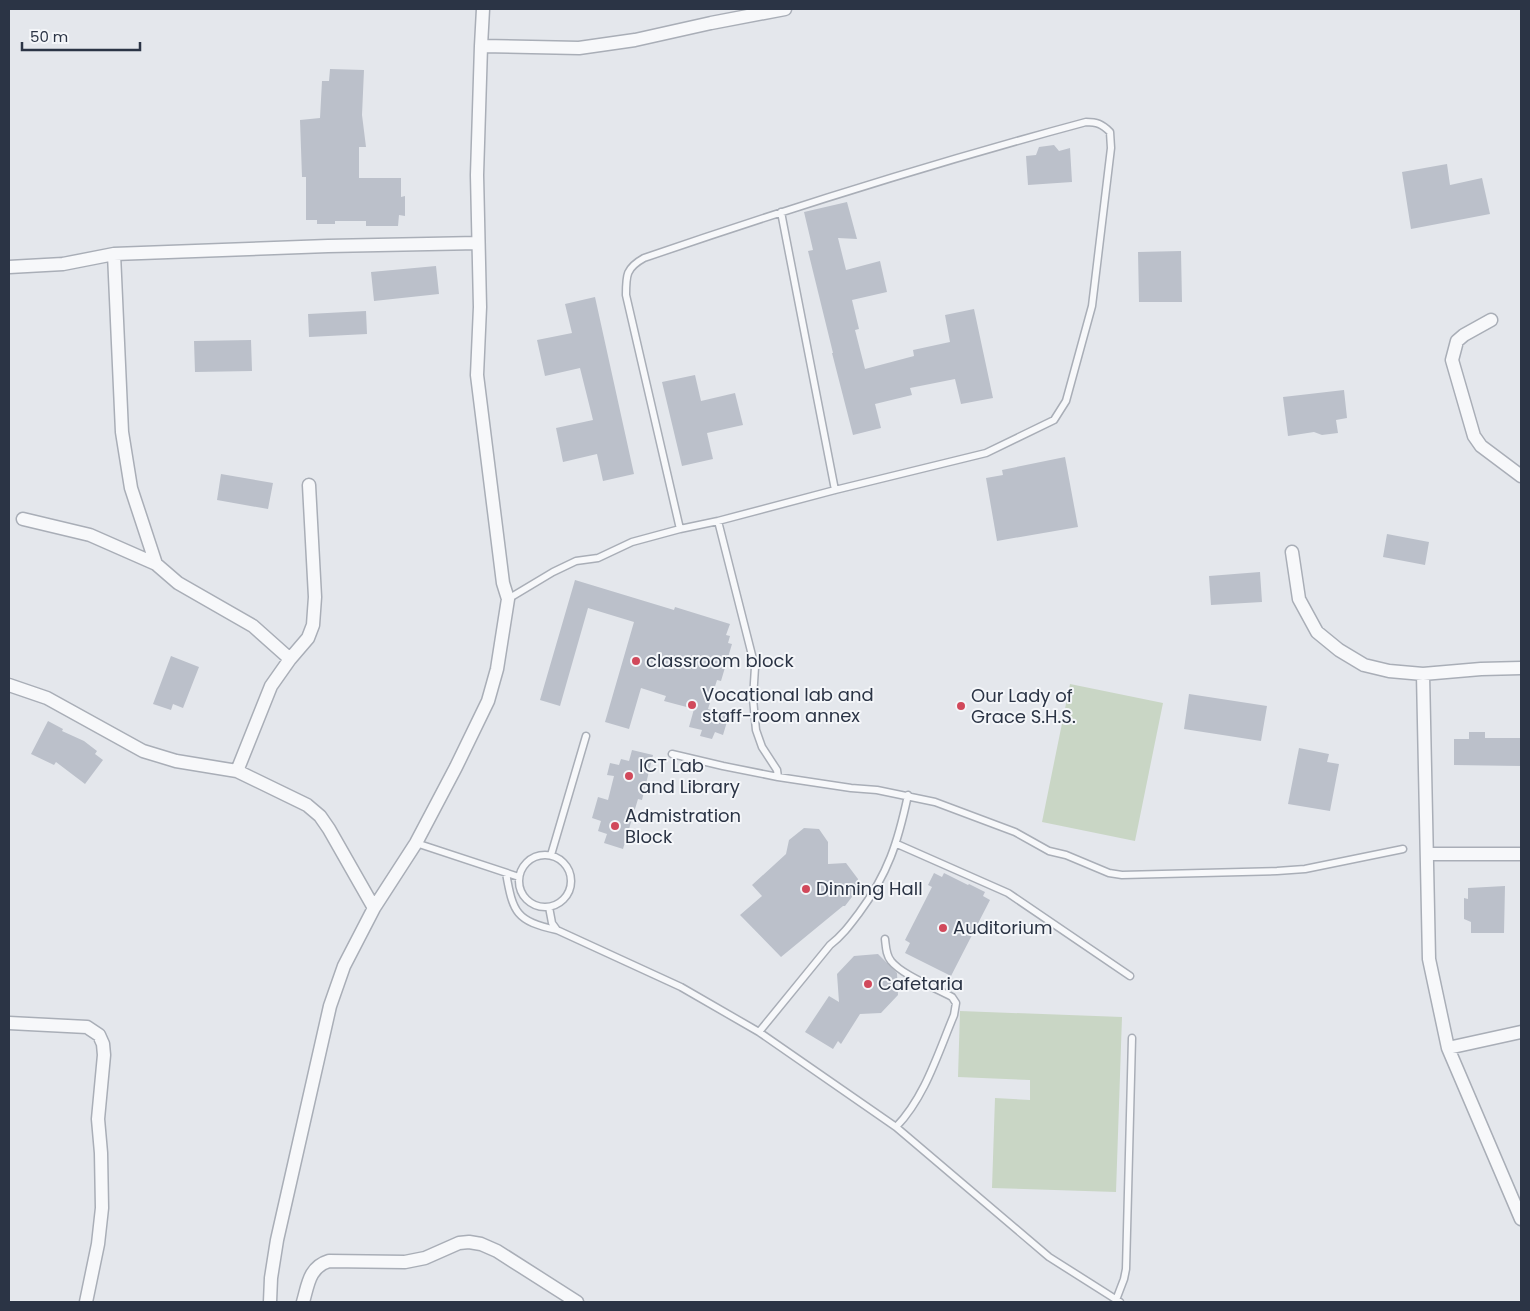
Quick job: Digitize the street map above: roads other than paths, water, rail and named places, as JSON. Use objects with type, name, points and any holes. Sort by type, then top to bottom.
[{"type":"street","points":[[270,1302],[271,1278],[277,1240],[330,1006],[344,966],[374,908],[416,843],[456,767],[488,701],[497,669],[508,599],[503,583],[477,375],[480,307],[477,174],[480,46],[483,9]]},
{"type":"street","points":[[480,46],[579,48],[635,40],[785,9]]},
{"type":"street","points":[[9,267],[63,264],[114,254],[328,246],[478,243]]},
{"type":"street","points":[[114,254],[122,432],[131,488],[156,564]]},
{"type":"street","points":[[1491,320],[1457,341],[1452,360],[1474,436],[1481,446],[1521,476]]},
{"type":"street","points":[[237,771],[271,686],[308,638],[314,625],[315,597],[309,485]]},
{"type":"street","points":[[23,519],[90,535],[156,564],[178,582],[253,626],[290,659]]},
{"type":"street","points":[[1292,552],[1298,599],[1317,632],[1339,650],[1364,665],[1389,671],[1423,674],[1521,668]]},
{"type":"street","points":[[1423,674],[1429,959],[1448,1048],[1521,1220]]},
{"type":"street","points":[[9,685],[46,698],[143,751],[176,761],[237,771],[308,805],[320,816],[329,829],[374,908]]},
{"type":"street","points":[[1428,854],[1521,854]]},
{"type":"street","points":[[9,1022],[87,1027],[99,1035],[103,1044],[104,1055],[98,1119],[101,1152],[102,1208],[98,1244],[86,1302]]},
{"type":"street","points":[[1448,1048],[1521,1032]]},
{"type":"street","points":[[303,1302],[312,1274],[321,1263],[329,1261],[405,1262],[425,1258],[459,1243],[469,1242],[481,1244],[497,1251],[577,1302]]},
{"type":"lane","points":[[508,599],[553,572],[576,561],[598,558],[632,542],[986,453],[1054,420],[1066,401],[1092,306],[1111,148],[1110,132],[1103,125],[1096,122],[1086,122],[977,151],[781,212],[634,263],[626,279],[626,295],[680,529]]},
{"type":"lane","points":[[781,212],[835,490]]},
{"type":"lane","points":[[718,521],[755,667],[753,699],[756,730],[762,747],[777,770],[778,777]]},
{"type":"lane","points":[[551,855],[586,736]]},
{"type":"lane","points":[[672,754],[778,777],[908,795],[935,802],[1015,832],[1049,851],[1066,855],[1109,873],[1122,875],[1295,870],[1403,849]]},
{"type":"lane","points":[[759,1032],[830,945],[841,937],[879,883],[897,844],[908,795]]},
{"type":"lane","points":[[416,843],[519,877]]},
{"type":"lane","points":[[897,844],[1008,893],[1130,976]]},
{"type":"lane","points":[[542,854],[551,855],[559,858],[566,864],[570,872],[570,889],[560,902],[549,907],[534,905],[522,894],[519,885],[521,868],[534,857],[542,854]]},
{"type":"lane","points":[[506,873],[511,899],[520,916],[527,922],[536,926],[557,930],[681,987],[759,1032],[896,1127],[1049,1257],[1118,1301],[1126,1269],[1132,1038]]},
{"type":"lane","points":[[549,907],[552,923],[557,930]]},
{"type":"lane","points":[[885,939],[886,953],[891,961],[901,970],[952,997],[956,1003],[954,1015],[922,1091],[909,1114],[896,1127]]},
{"type":"place","name":"classroom block","points":[[636,661]]},
{"type":"place","name":"Vocational lab and staff-room annex","points":[[692,705]]},
{"type":"place","name":"Our Lady of Grace S.H.S.","points":[[961,706]]},
{"type":"place","name":"ICT Lab and Library","points":[[629,776]]},
{"type":"place","name":"Admistration Block","points":[[615,826]]},
{"type":"place","name":"Dinning Hall","points":[[806,889]]},
{"type":"place","name":"Auditorium","points":[[943,928]]},
{"type":"place","name":"Cafetaria","points":[[868,984]]}]
